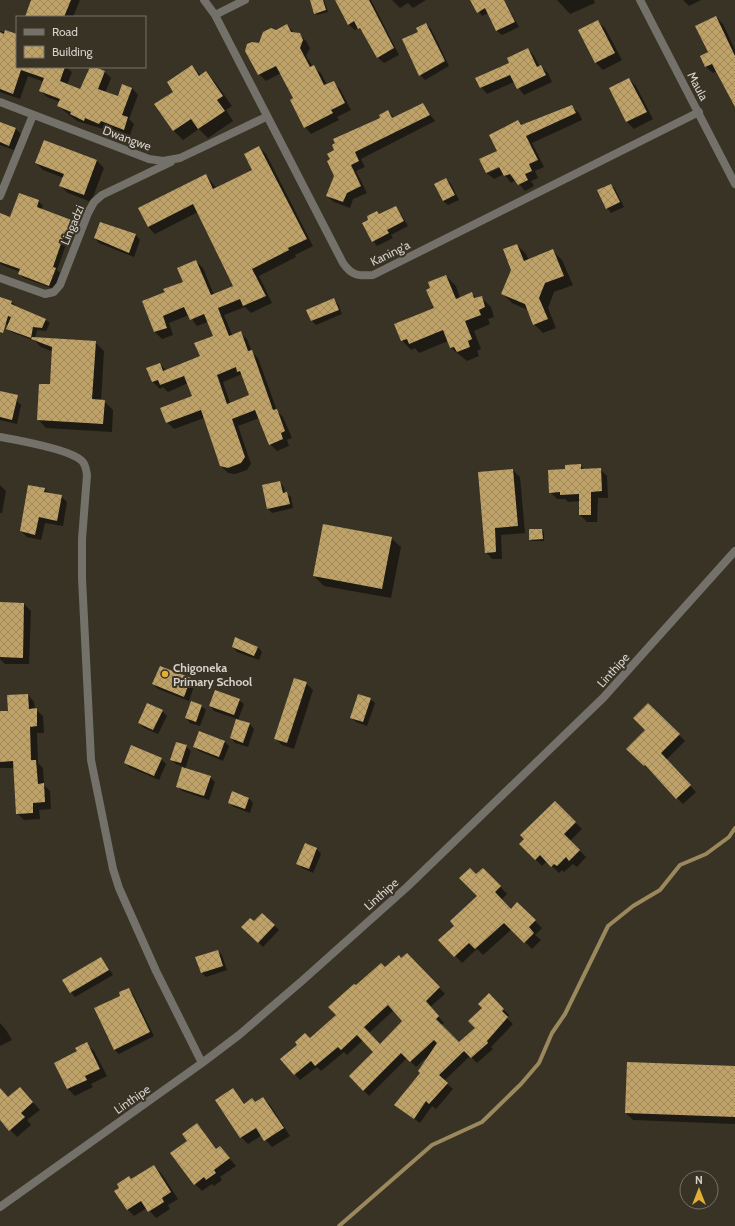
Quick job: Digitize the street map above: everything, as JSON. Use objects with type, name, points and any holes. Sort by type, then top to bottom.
[{"type":"street","points":[[204,0],[215,15],[245,0]]},
{"type":"street","name":"Maula","points":[[640,0],[735,184]]},
{"type":"street","name":"Kaning'a","points":[[215,15],[266,117],[343,263],[349,272],[360,276],[373,275],[698,112]]},
{"type":"street","name":"Dwangwe","points":[[0,102],[149,160],[164,161],[180,158],[266,117]]},
{"type":"street","points":[[0,196],[33,115]]},
{"type":"street","name":"Lingadzi","points":[[0,278],[45,294],[54,292],[60,285],[88,213],[94,202],[102,195],[180,158]]},
{"type":"street","points":[[0,437],[34,444],[74,456],[81,460],[86,467],[87,475],[82,539],[82,578],[91,760],[113,869],[119,888],[156,971],[202,1063]]},
{"type":"street","name":"Linthipe","points":[[0,1207],[239,1035],[407,887],[598,704],[735,551]]},
{"type":"building","points":[[31,0],[71,0],[64,16],[25,16]]},
{"type":"building","points":[[310,0],[323,0],[326,10],[314,14]]},
{"type":"building","points":[[335,0],[369,0],[394,48],[377,58],[360,28],[358,29],[354,21],[348,25]]},
{"type":"building","points":[[470,0],[504,0],[515,22],[496,31],[485,8],[477,13]]},
{"type":"building","points":[[716,16],[735,56],[735,107],[712,64],[705,67],[700,56],[708,52],[695,26]]},
{"type":"building","points":[[598,20],[615,53],[595,63],[578,30]]},
{"type":"building","points":[[426,23],[445,61],[419,76],[402,39],[418,32],[416,28]]},
{"type":"building","points":[[287,24],[291,32],[300,33],[303,40],[300,48],[310,67],[314,65],[324,85],[334,81],[345,103],[331,110],[333,113],[304,128],[290,100],[293,98],[276,66],[258,75],[245,51],[247,44],[252,42],[259,43],[263,32],[271,28],[276,30]]},
{"type":"building","points":[[5,30],[16,34],[16,68],[65,68],[60,81],[80,89],[90,68],[98,68],[105,71],[98,89],[118,96],[122,84],[132,88],[122,115],[128,117],[124,130],[101,121],[99,124],[85,118],[84,121],[70,114],[71,112],[57,106],[60,99],[39,91],[44,78],[21,70],[13,94],[0,89],[0,32],[4,34]]},
{"type":"building","points":[[528,48],[537,67],[541,65],[546,75],[517,89],[510,75],[480,88],[475,78],[509,63],[507,58]]},
{"type":"building","points":[[192,65],[199,76],[206,71],[223,96],[217,100],[225,111],[198,129],[191,119],[173,131],[154,104],[173,92],[167,82]]},
{"type":"building","points":[[629,78],[647,112],[626,122],[609,88]]},
{"type":"building","points":[[423,103],[430,115],[355,152],[359,161],[351,165],[361,186],[347,193],[343,202],[326,196],[334,176],[327,161],[330,159],[327,154],[334,150],[332,145],[335,143],[333,139],[380,118],[379,115],[388,110],[392,118]]},
{"type":"building","points":[[572,105],[576,113],[526,136],[538,160],[529,164],[532,171],[525,174],[528,180],[518,185],[510,174],[504,176],[499,167],[486,173],[479,159],[497,151],[489,135],[518,120],[521,125]]},
{"type":"building","points":[[0,122],[16,128],[9,146],[0,142]]},
{"type":"building","points":[[44,140],[97,160],[84,195],[59,186],[64,174],[35,163]]},
{"type":"building","points":[[259,146],[307,239],[252,269],[266,296],[243,306],[240,299],[218,308],[229,336],[241,331],[248,351],[252,350],[273,410],[277,409],[285,431],[281,433],[283,439],[269,445],[255,410],[232,419],[245,457],[241,463],[228,468],[220,466],[201,410],[166,423],[160,408],[192,396],[184,376],[160,385],[158,380],[152,382],[146,368],[160,363],[163,371],[200,356],[194,343],[213,336],[204,314],[190,320],[184,307],[163,316],[167,328],[154,332],[142,301],[165,292],[163,289],[183,282],[177,268],[196,260],[211,295],[233,286],[193,204],[148,227],[138,208],[206,174],[213,189],[252,170],[244,154]],"holes":[[[236,367],[237,372],[240,371],[249,395],[227,404],[217,375]]]},
{"type":"building","points":[[446,178],[455,195],[443,201],[434,184]]},
{"type":"building","points":[[611,184],[620,202],[606,209],[597,190]]},
{"type":"building","points":[[19,193],[39,200],[37,207],[74,221],[69,234],[65,232],[53,267],[56,268],[49,286],[18,274],[20,269],[0,262],[0,213],[10,217]]},
{"type":"building","points":[[396,206],[404,221],[387,230],[389,233],[372,242],[362,223],[368,220],[367,216],[377,211],[379,214]]},
{"type":"building","points":[[100,222],[136,234],[129,253],[94,238]]},
{"type":"building","points":[[517,244],[524,261],[553,249],[564,276],[545,283],[539,298],[548,319],[533,325],[525,304],[501,294],[511,270],[503,249]]},
{"type":"building","points":[[446,275],[456,299],[472,292],[474,298],[482,296],[485,307],[479,310],[481,315],[465,321],[472,339],[468,341],[470,347],[457,352],[454,347],[450,348],[443,330],[409,344],[407,339],[401,341],[394,324],[434,308],[426,290],[430,288],[428,282]]},
{"type":"building","points":[[0,297],[12,301],[11,304],[46,319],[42,328],[33,327],[31,338],[6,329],[11,317],[8,316],[3,333],[0,332]]},
{"type":"building","points":[[334,298],[339,310],[311,321],[306,310]]},
{"type":"building","points":[[32,337],[96,341],[92,399],[105,400],[103,424],[37,420],[39,384],[50,384],[52,347],[31,339]]},
{"type":"building","points":[[0,391],[18,395],[12,420],[0,417]]},
{"type":"building","points":[[581,464],[581,469],[601,468],[602,491],[591,492],[591,515],[579,515],[579,494],[560,495],[560,492],[549,493],[548,470],[565,469],[565,465]]},
{"type":"building","points":[[513,469],[518,526],[495,528],[496,552],[485,553],[478,472]]},
{"type":"building","points":[[280,481],[283,493],[287,492],[290,504],[267,509],[262,485]]},
{"type":"building","points":[[28,485],[45,488],[44,492],[62,495],[57,521],[39,517],[35,535],[20,531]]},
{"type":"building","points":[[323,524],[392,537],[382,589],[313,576]]},
{"type":"building","points":[[529,529],[542,529],[543,539],[529,540]]},
{"type":"building","points":[[0,602],[24,603],[23,658],[0,657]]},
{"type":"building","points":[[235,637],[258,647],[254,656],[232,647]]},
{"type":"building","points":[[160,666],[191,678],[184,697],[152,684]]},
{"type":"building","points":[[294,678],[307,682],[287,743],[274,739]]},
{"type":"building","points":[[215,690],[240,699],[234,715],[209,706]]},
{"type":"building","points":[[28,694],[29,709],[37,708],[37,726],[30,727],[31,760],[36,760],[38,784],[44,783],[45,802],[33,803],[33,813],[16,814],[13,761],[0,762],[0,711],[8,711],[7,695]]},
{"type":"building","points":[[358,694],[371,698],[363,722],[350,718]]},
{"type":"building","points":[[191,701],[202,705],[196,722],[185,718]]},
{"type":"building","points":[[147,703],[163,710],[153,730],[138,723]]},
{"type":"building","points":[[648,703],[680,734],[661,753],[691,785],[676,799],[645,765],[644,766],[626,749],[645,730],[633,718]]},
{"type":"building","points":[[236,719],[250,723],[243,743],[230,738]]},
{"type":"building","points":[[199,731],[225,741],[219,757],[193,747]]},
{"type":"building","points":[[176,742],[187,745],[181,763],[170,760]]},
{"type":"building","points":[[131,745],[162,758],[154,776],[124,763]]},
{"type":"building","points":[[182,767],[211,776],[204,796],[176,787]]},
{"type":"building","points":[[232,791],[249,798],[245,809],[228,803]]},
{"type":"building","points":[[555,801],[576,822],[564,834],[580,850],[569,861],[566,857],[557,866],[554,864],[551,867],[540,855],[535,860],[519,844],[524,839],[520,835]]},
{"type":"building","points":[[305,843],[317,848],[309,869],[296,864]]},
{"type":"building","points":[[470,868],[476,874],[483,868],[501,886],[495,892],[511,909],[517,902],[536,920],[529,927],[534,933],[524,943],[504,923],[475,949],[469,943],[454,957],[438,940],[454,926],[450,921],[477,896],[459,878]]},
{"type":"building","points":[[262,913],[275,925],[258,943],[241,927],[250,918],[254,921]]},
{"type":"building","points":[[218,950],[223,966],[201,973],[195,957]]},
{"type":"building","points":[[407,953],[440,987],[426,1001],[439,1016],[436,1019],[459,1042],[475,1028],[468,1021],[482,1008],[478,1004],[489,993],[504,1009],[502,1011],[508,1017],[487,1041],[488,1043],[471,1058],[464,1051],[439,1075],[448,1083],[429,1104],[426,1101],[414,1119],[394,1105],[420,1073],[418,1071],[437,1043],[434,1040],[410,1062],[401,1053],[363,1091],[349,1076],[373,1052],[357,1035],[341,1050],[338,1047],[315,1066],[311,1061],[294,1075],[280,1059],[297,1045],[295,1042],[305,1033],[310,1038],[336,1015],[328,1007],[354,984],[356,985],[381,963],[385,967],[399,955],[401,958]],"holes":[[[388,1005],[402,1021],[380,1044],[364,1027]]]},
{"type":"building","points":[[101,957],[109,970],[70,993],[62,980]]},
{"type":"building","points":[[129,988],[150,1032],[114,1050],[94,1008],[120,996],[119,992]]},
{"type":"building","points":[[87,1042],[100,1069],[85,1076],[87,1080],[67,1089],[54,1063],[77,1051],[75,1048]]},
{"type":"building","points":[[627,1062],[735,1066],[735,1117],[625,1113]]},
{"type":"building","points":[[20,1087],[33,1102],[21,1113],[25,1117],[9,1131],[0,1120],[0,1088],[8,1097]]},
{"type":"building","points":[[233,1088],[244,1104],[252,1098],[255,1102],[263,1097],[284,1128],[264,1141],[256,1128],[240,1138],[215,1100]]},
{"type":"building","points":[[197,1123],[216,1149],[220,1146],[230,1158],[214,1170],[216,1173],[206,1180],[204,1177],[194,1185],[170,1153],[187,1141],[182,1134]]},
{"type":"building","points":[[154,1165],[171,1192],[162,1198],[164,1202],[148,1212],[141,1201],[127,1210],[114,1191],[119,1188],[117,1184],[129,1176],[131,1179]]},
{"type":"waterway","points":[[339,1226],[432,1145],[482,1122],[521,1084],[539,1063],[552,1033],[565,1014],[608,926],[633,906],[660,890],[680,865],[706,854],[729,837],[735,828]]},
{"type":"place","name":"Chigoneka Primary School","points":[[165,674]]}]
